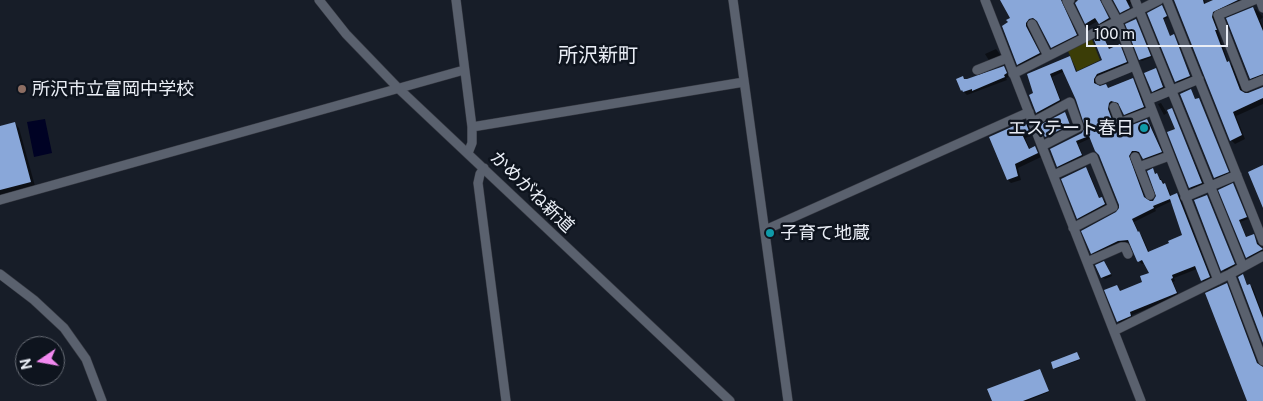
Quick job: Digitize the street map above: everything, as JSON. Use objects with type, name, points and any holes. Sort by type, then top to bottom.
[{"type":"street","name":"かめがね新道","points":[[319,0],[346,34],[398,88],[730,401]]},
{"type":"street","points":[[456,0],[472,127],[472,143],[468,153]]},
{"type":"street","points":[[733,0],[788,401]]},
{"type":"street","points":[[985,0],[1141,401]]},
{"type":"street","points":[[1070,0],[1067,2],[1085,37]]},
{"type":"street","points":[[1106,0],[1117,20],[1218,280]]},
{"type":"street","points":[[1135,0],[1243,267]]},
{"type":"street","points":[[1014,74],[1159,0]]},
{"type":"street","points":[[1167,0],[1263,241]]},
{"type":"street","points":[[1254,0],[1218,15],[1246,87],[1263,80]]},
{"type":"street","points":[[1260,0],[1263,8]]},
{"type":"street","points":[[1032,24],[1048,56]]},
{"type":"street","points":[[977,70],[1007,58]]},
{"type":"street","points":[[1100,80],[1134,66]]},
{"type":"street","points":[[0,200],[464,70]]},
{"type":"street","points":[[1148,100],[1199,79]]},
{"type":"street","points":[[472,127],[744,82]]},
{"type":"street","points":[[1033,122],[1070,102],[1079,127],[1042,146]]},
{"type":"street","points":[[1114,107],[1120,123],[1151,111]]},
{"type":"street","points":[[764,230],[1029,112]]},
{"type":"street","points":[[1139,167],[1169,156]]},
{"type":"street","points":[[1054,175],[1093,157],[1113,207],[1073,228]]},
{"type":"street","points":[[1135,157],[1150,196]]},
{"type":"street","points":[[484,168],[478,183],[506,401]]},
{"type":"street","points":[[1186,197],[1237,175]]},
{"type":"street","points":[[1087,262],[1121,247],[1125,247],[1128,254]]},
{"type":"street","points":[[1114,331],[1263,256]]},
{"type":"street","points":[[0,274],[34,300],[64,328],[86,359],[102,401]]},
{"type":"street","points":[[1230,274],[1263,362]]},
{"type":"shaded area","points":[[1091,37],[1100,60],[1077,71],[1067,49]]},
{"type":"water","points":[[45,119],[52,153],[34,157],[27,122]]},
{"type":"building","points":[[1000,0],[1061,0],[1077,35],[1051,48],[1037,21],[1033,18],[1029,19],[1026,26],[1040,53],[1017,65],[1002,26],[1010,18]]},
{"type":"building","points":[[1078,0],[1100,0],[1109,18],[1099,24],[1095,18],[1085,24],[1075,3]]},
{"type":"building","points":[[1113,0],[1126,0],[1130,8],[1120,13]]},
{"type":"building","points":[[1174,0],[1203,0],[1204,4],[1213,0],[1238,0],[1213,12],[1212,17],[1217,30],[1215,30],[1240,90],[1248,93],[1263,87],[1263,98],[1233,112],[1242,135],[1230,141]]},
{"type":"building","points":[[1162,5],[1167,16],[1163,18],[1170,36],[1174,34],[1190,76],[1175,82],[1147,13]]},
{"type":"building","points":[[1253,7],[1263,31],[1263,74],[1250,79],[1226,18]]},
{"type":"building","points":[[1136,19],[1151,56],[1139,60],[1125,24]]},
{"type":"building","points":[[1103,36],[1109,49],[1120,44],[1127,62],[1097,74],[1094,83],[1100,86],[1106,84],[1108,88],[1133,78],[1144,107],[1124,115],[1118,103],[1111,101],[1108,109],[1114,125],[1116,128],[1122,129],[1147,119],[1162,152],[1143,159],[1139,152],[1136,151],[1132,151],[1129,156],[1144,197],[1153,201],[1156,196],[1147,171],[1153,168],[1163,184],[1165,183],[1170,196],[1177,193],[1210,277],[1201,281],[1195,266],[1172,275],[1173,278],[1171,279],[1177,293],[1130,312],[1131,316],[1117,322],[1104,290],[1117,285],[1120,291],[1142,282],[1140,276],[1149,273],[1142,260],[1137,261],[1128,240],[1118,241],[1091,254],[1081,231],[1116,212],[1119,205],[1099,155],[1095,151],[1089,136],[1076,141],[1082,155],[1057,167],[1050,149],[1082,133],[1085,127],[1076,100],[1062,69],[1050,74],[1060,100],[1036,113],[1029,95],[1033,93],[1027,74],[1070,56],[1076,72],[1102,60],[1094,40]],"holes":[[[1170,199],[1182,235],[1148,252],[1132,219],[1154,208],[1153,206]]]},
{"type":"building","points":[[1004,66],[1007,73],[1004,75],[1005,77],[972,91],[972,89],[961,91],[956,79],[963,76],[964,79],[967,79]]},
{"type":"building","points":[[1156,68],[1163,87],[1152,92],[1144,73]]},
{"type":"building","points":[[1191,89],[1195,99],[1199,98],[1229,172],[1214,178],[1180,94]]},
{"type":"building","points":[[1172,108],[1202,183],[1189,188],[1167,132],[1175,129],[1167,110]]},
{"type":"building","points":[[1065,112],[1070,125],[1045,137],[1040,125]]},
{"type":"building","points":[[1025,121],[1029,131],[1022,134],[1029,149],[1035,146],[1038,153],[1015,164],[1018,176],[1007,180],[989,137]]},
{"type":"building","points":[[15,122],[31,182],[0,190],[0,126]]},
{"type":"building","points":[[1263,165],[1263,208],[1248,172]]},
{"type":"building","points":[[1086,167],[1099,198],[1102,197],[1105,204],[1077,219],[1061,179]]},
{"type":"building","points":[[1233,183],[1247,217],[1239,220],[1246,237],[1254,234],[1257,244],[1263,249],[1246,258],[1218,190]]},
{"type":"building","points":[[1207,195],[1235,264],[1221,271],[1194,200]]},
{"type":"building","points":[[1104,261],[1111,274],[1101,278],[1095,265]]},
{"type":"building","points":[[1243,274],[1247,285],[1250,284],[1263,318],[1263,343],[1238,277]]},
{"type":"building","points":[[1227,283],[1257,363],[1263,367],[1263,401],[1247,401],[1205,293]]},
{"type":"building","points":[[1077,352],[1080,359],[1053,369],[1051,362]]},
{"type":"building","points":[[1040,369],[1049,391],[1023,401],[992,401],[987,389]]},
{"type":"place","name":"所沢市立富岡中学校","points":[[22,89]]},
{"type":"place","name":"エステート春日","points":[[1144,128]]},
{"type":"place","name":"子育て地蔵","points":[[770,233]]},
{"type":"district","name":"所沢新町","points":[[598,56]]}]
